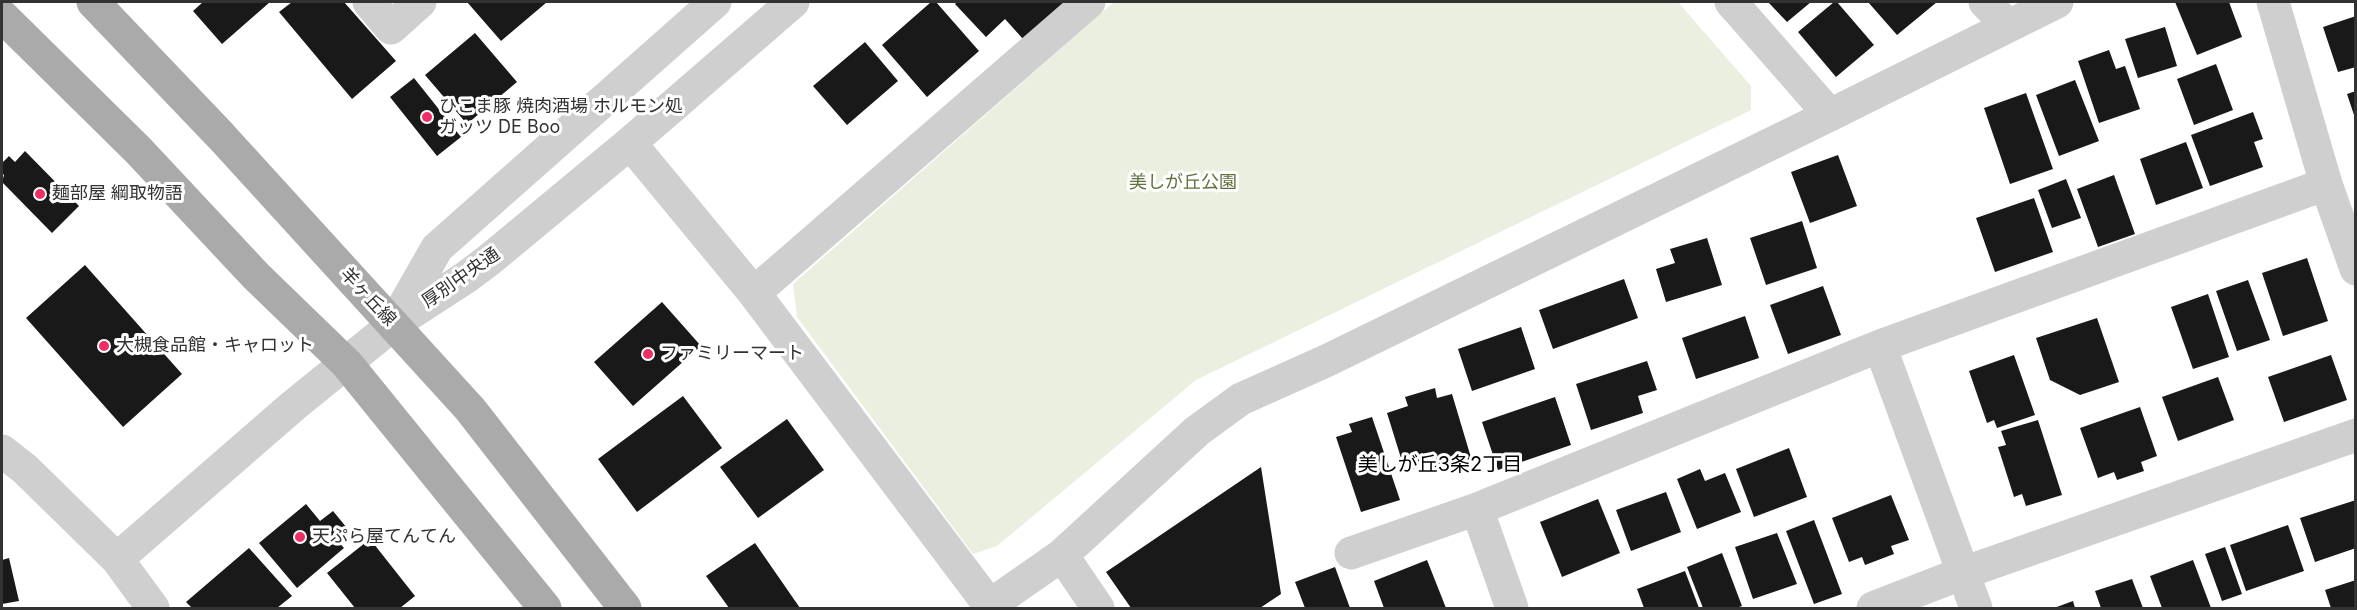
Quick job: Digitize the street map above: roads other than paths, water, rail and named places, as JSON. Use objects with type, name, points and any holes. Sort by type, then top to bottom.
[{"type":"main road","name":"羊ヶ丘線","points":[[93,2],[221,136],[470,409],[625,609]]},
{"type":"main road","points":[[2,16],[138,150],[256,276],[347,364],[545,609]]},
{"type":"street","points":[[369,2],[391,28],[420,2]]},
{"type":"street","name":"厚別中央通","points":[[394,324],[437,248],[715,2]]},
{"type":"street","name":"厚別中央通","points":[[394,324],[489,260],[630,143],[793,2]]},
{"type":"street","points":[[754,293],[1089,2]]},
{"type":"street","points":[[1731,2],[1830,115]]},
{"type":"street","points":[[1985,2],[2007,26]]},
{"type":"street","points":[[630,143],[754,293],[988,607],[1062,555],[1197,431],[1241,399],[1337,356],[2057,2]]},
{"type":"street","points":[[2273,2],[2326,184],[2355,269]]},
{"type":"street","points":[[1351,553],[1478,509],[1880,346],[2326,184]]},
{"type":"street","points":[[117,559],[286,412],[394,324]]},
{"type":"street","points":[[1880,346],[1976,609]]},
{"type":"street","points":[[1873,609],[1963,573],[2355,435]]},
{"type":"street","points":[[2,451],[25,469],[117,559],[153,609]]},
{"type":"street","points":[[1478,509],[1512,609]]},
{"type":"street","points":[[1062,555],[1098,609]]},
{"type":"place","name":"ひこま豚 焼肉酒場 ホルモン処 ガッツ DE Boo","points":[[427,117]]},
{"type":"place","name":"麺部屋 綱取物語","points":[[40,194]]},
{"type":"place","name":"大槻食品館・キャロット","points":[[104,346]]},
{"type":"place","name":"ファミリーマート","points":[[648,354]]},
{"type":"place","name":"天ぷら屋てんてん","points":[[300,537]]},
{"type":"district","name":"美しが丘3条2丁目","points":[[1440,465]]},
{"type":"park label","name":"美しが丘公園","points":[[1183,183]]}]
